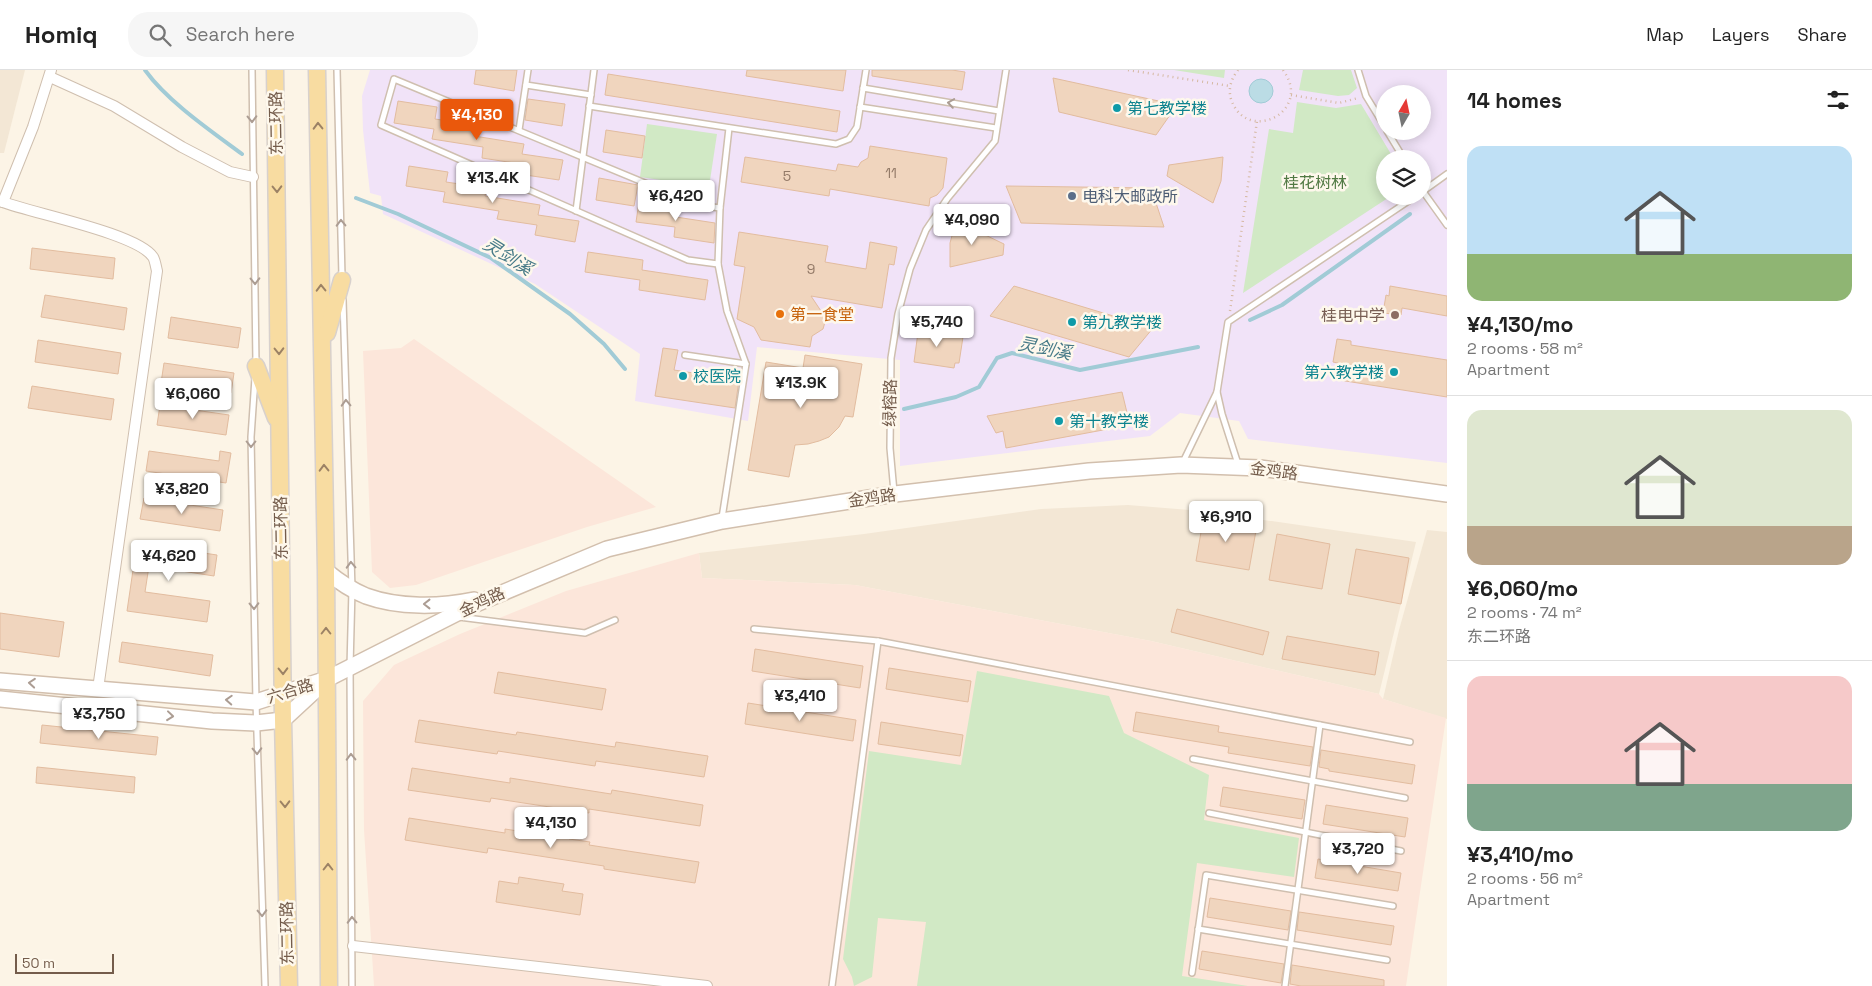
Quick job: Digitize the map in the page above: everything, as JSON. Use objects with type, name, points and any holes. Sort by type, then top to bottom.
[{"type":"main road","name":"东二环路","points":[[275,70],[283,720],[289,986]]},
{"type":"main road","points":[[317,70],[326,571],[329,986]]},
{"type":"main road","points":[[322,350],[342,280]]},
{"type":"main road","points":[[256,366],[280,429]]},
{"type":"main road","name":"金鸡路","points":[[326,680],[350,666],[451,616],[607,549],[722,521],[895,494],[1089,471],[1182,465],[1260,468],[1447,494]]},
{"type":"main road","points":[[326,571],[352,589],[379,600],[411,604],[460,603],[492,597]]},
{"type":"main road","name":"六合路","points":[[0,680],[256,702],[326,680]]},
{"type":"main road","name":"六合路","points":[[0,699],[212,721],[256,723],[283,720],[326,680]]},
{"type":"street","points":[[98,689],[157,272],[153,256],[135,244],[84,225],[2,202],[51,74],[114,106],[182,147],[230,172],[253,177]]},
{"type":"street","points":[[352,946],[707,986]]},
{"type":"lane","points":[[252,70],[256,366],[251,437],[256,723],[265,986]]},
{"type":"lane","points":[[337,70],[352,589],[350,666],[352,986]]},
{"type":"lane","points":[[519,130],[528,70]]},
{"type":"lane","points":[[576,211],[594,70]]},
{"type":"lane","points":[[589,106],[836,144],[849,139],[857,127],[866,70]]},
{"type":"lane","name":"绿榕路","points":[[895,494],[890,448],[891,358],[898,314],[910,269],[926,230],[947,199],[995,141],[1006,70]]},
{"type":"lane","points":[[1358,70],[1366,96],[1376,112]]},
{"type":"lane","points":[[718,264],[688,260],[381,125],[394,79],[698,205],[720,208]]},
{"type":"lane","points":[[526,85],[591,95]]},
{"type":"lane","points":[[863,88],[999,111]]},
{"type":"lane","points":[[860,107],[996,128]]},
{"type":"lane","points":[[722,521],[746,364],[727,311],[718,264],[720,208],[729,128]]},
{"type":"lane","points":[[1431,185],[1447,174]]},
{"type":"lane","points":[[1431,202],[1447,225]]},
{"type":"lane","points":[[1182,465],[1217,392],[1228,322],[1403,205]]},
{"type":"lane","points":[[685,355],[746,364]]},
{"type":"lane","points":[[1217,392],[1239,467]]},
{"type":"lane","points":[[451,616],[585,633],[615,620]]},
{"type":"lane","points":[[754,629],[878,641],[1410,742]]},
{"type":"lane","points":[[832,986],[878,641]]},
{"type":"lane","points":[[1285,986],[1320,725]]},
{"type":"lane","points":[[1193,760],[1405,798]]},
{"type":"lane","points":[[1209,814],[1401,851]]},
{"type":"lane","points":[[1192,973],[1206,875],[1393,906]]},
{"type":"lane","points":[[1198,929],[1387,960]]},
{"type":"path","points":[[1128,70],[1230,86]]},
{"type":"path","points":[[1238,70],[1233,76],[1230,86],[1230,96],[1233,105],[1239,113],[1257,121],[1267,121],[1277,117],[1285,110],[1291,95],[1290,80],[1283,70]]},
{"type":"path","points":[[1291,95],[1339,102],[1366,96]]},
{"type":"path","points":[[1228,322],[1257,121]]},
{"type":"shaded area","points":[[0,70],[25,70],[4,153],[0,153]]},
{"type":"shaded area","points":[[370,70],[1447,70],[1447,463],[1248,439],[1239,421],[1180,413],[1150,436],[900,466],[900,360],[757,347],[748,421],[635,401],[640,354],[535,284],[383,214],[381,196],[370,193],[363,130],[362,96]]},
{"type":"shaded area","points":[[414,339],[656,507],[587,527],[416,585],[390,588],[372,572],[363,351],[401,348]]},
{"type":"shaded area","points":[[1128,505],[1202,511],[1416,542],[1379,694],[1151,641],[855,585],[702,578],[699,553],[864,534],[1041,509]]},
{"type":"shaded area","points":[[1427,530],[1447,532],[1447,719],[1383,699],[1399,630]]},
{"type":"shaded area","points":[[699,553],[702,578],[855,585],[1151,641],[1379,694],[1383,699],[1446,718],[1406,986],[374,986],[364,830],[363,701],[394,665],[460,634],[566,591]]},
{"type":"green space","points":[[1174,70],[1225,70],[1224,78]]},
{"type":"green space","points":[[1303,70],[1351,70],[1357,88],[1349,95],[1338,96],[1299,90]]},
{"type":"green space","name":"桂花树林","points":[[1297,102],[1336,108],[1361,104],[1376,129],[1376,140],[1383,140],[1389,150],[1376,150],[1377,205],[1243,293],[1269,129],[1293,133]]},
{"type":"green space","points":[[647,124],[717,134],[709,187],[640,177]]},
{"type":"green space","points":[[977,671],[1109,696],[1124,733],[1209,775],[1204,820],[1299,838],[1294,877],[1197,863],[1182,976],[1248,986],[917,986],[926,922],[878,918],[872,977],[854,986],[852,977],[843,959],[869,751],[961,765]]},
{"type":"water","points":[[1261,79],[1266,80],[1272,86],[1272,96],[1266,102],[1261,103],[1256,102],[1250,96],[1249,91],[1250,86],[1256,80]]},
{"type":"building","points":[[476,70],[517,70],[514,91],[474,84]]},
{"type":"building","points":[[747,70],[846,70],[843,91],[746,76]]},
{"type":"building","points":[[872,70],[952,70],[965,72],[962,90],[872,76]]},
{"type":"building","points":[[608,74],[840,111],[837,132],[605,95]]},
{"type":"building","name":"第七教学楼","points":[[1053,78],[1177,105],[1156,135],[1059,112]]},
{"type":"building","points":[[528,99],[565,104],[562,126],[525,120]]},
{"type":"building","points":[[398,101],[437,107],[435,119],[476,125],[474,136],[524,144],[522,154],[563,160],[559,180],[519,174],[521,164],[482,158],[483,147],[432,139],[434,129],[394,123]]},
{"type":"building","points":[[606,130],[645,136],[642,158],[603,152]]},
{"type":"building","points":[[870,146],[947,158],[943,188],[937,195],[930,198],[929,206],[830,189],[829,196],[741,182],[745,157],[836,171],[838,164],[858,167],[861,162],[868,158]]},
{"type":"building","points":[[1223,157],[1221,181],[1213,203],[1167,176],[1169,165]]},
{"type":"building","points":[[409,166],[448,172],[446,182],[487,188],[485,196],[540,205],[538,215],[579,221],[575,242],[535,235],[537,225],[497,219],[499,211],[443,202],[445,192],[406,186]]},
{"type":"building","points":[[599,178],[638,185],[634,206],[596,200]]},
{"type":"building","points":[[1006,186],[1151,188],[1164,227],[1021,223]]},
{"type":"building","points":[[639,202],[678,207],[676,217],[715,223],[714,243],[674,237],[675,227],[636,222]]},
{"type":"building","points":[[956,221],[1004,244],[1003,255],[950,267],[950,243]]},
{"type":"building","points":[[739,232],[828,246],[825,262],[866,269],[870,242],[897,247],[894,265],[889,264],[882,308],[811,296],[825,317],[825,322],[823,329],[812,336],[810,347],[761,340],[754,327],[737,319],[745,267],[734,265]]},
{"type":"building","points":[[32,248],[115,258],[113,279],[30,269]]},
{"type":"building","points":[[588,252],[643,260],[642,270],[708,280],[705,300],[639,290],[640,280],[585,272]]},
{"type":"building","name":"第九教学楼","points":[[1014,286],[1153,328],[1129,357],[990,316]]},
{"type":"building","points":[[1390,286],[1447,296],[1447,316],[1402,308],[1401,315],[1383,313],[1386,295],[1389,296]]},
{"type":"building","points":[[45,295],[127,308],[124,330],[41,317]]},
{"type":"building","points":[[171,317],[241,328],[238,348],[168,338]]},
{"type":"building","points":[[919,325],[939,328],[938,333],[963,337],[959,363],[955,363],[954,368],[914,362]]},
{"type":"building","name":"第六教学楼","points":[[1337,339],[1351,341],[1351,345],[1447,360],[1447,397],[1339,380],[1342,364],[1333,362]]},
{"type":"building","points":[[38,340],[121,353],[118,374],[35,362]]},
{"type":"building","name":"校医院","points":[[663,348],[678,350],[674,370],[739,380],[735,408],[655,396]]},
{"type":"building","points":[[805,355],[862,364],[853,417],[845,416],[839,427],[829,437],[808,444],[795,445],[789,477],[748,470],[766,362],[803,368]]},
{"type":"building","points":[[164,363],[234,373],[231,393],[161,383]]},
{"type":"building","points":[[32,386],[114,399],[111,420],[28,408]]},
{"type":"building","name":"第十教学楼","points":[[1122,392],[1130,425],[1006,448],[1003,431],[996,433],[987,416]]},
{"type":"building","points":[[160,405],[229,415],[226,435],[157,425]]},
{"type":"building","points":[[149,451],[219,461],[220,451],[231,453],[226,483],[146,471]]},
{"type":"building","points":[[144,498],[223,510],[220,531],[140,519]]},
{"type":"building","points":[[1204,515],[1257,525],[1249,570],[1196,561]]},
{"type":"building","points":[[1277,534],[1330,544],[1322,589],[1269,580]]},
{"type":"building","points":[[137,543],[217,555],[214,576],[149,566],[145,592],[210,601],[207,622],[127,611]]},
{"type":"building","points":[[1356,549],[1409,558],[1401,604],[1348,594]]},
{"type":"building","points":[[1177,609],[1269,632],[1263,655],[1171,632]]},
{"type":"building","points":[[0,613],[64,622],[59,657],[0,649]]},
{"type":"building","points":[[1287,636],[1379,652],[1375,675],[1282,659]]},
{"type":"building","points":[[122,642],[213,655],[210,676],[119,662]]},
{"type":"building","points":[[755,649],[863,666],[860,688],[752,671]]},
{"type":"building","points":[[889,668],[971,681],[968,702],[886,689]]},
{"type":"building","points":[[498,672],[606,689],[602,710],[494,693]]},
{"type":"building","points":[[748,703],[856,720],[853,741],[745,724]]},
{"type":"building","points":[[1136,712],[1219,726],[1218,732],[1313,747],[1310,766],[1228,753],[1229,747],[1133,731]]},
{"type":"building","points":[[419,720],[516,735],[517,732],[615,747],[616,742],[708,756],[704,777],[596,761],[595,766],[498,751],[497,754],[415,742]]},
{"type":"building","points":[[881,722],[963,735],[960,756],[878,744]]},
{"type":"building","points":[[42,725],[158,737],[156,755],[40,743]]},
{"type":"building","points":[[1321,750],[1415,765],[1412,784],[1329,771],[1329,769],[1319,767]]},
{"type":"building","points":[[37,767],[135,777],[134,793],[36,783]]},
{"type":"building","points":[[412,768],[510,783],[510,778],[611,794],[612,790],[703,805],[700,826],[589,809],[589,813],[491,798],[490,802],[408,790]]},
{"type":"building","points":[[1223,787],[1305,800],[1302,819],[1220,806]]},
{"type":"building","points":[[1326,805],[1408,818],[1405,837],[1323,824]]},
{"type":"building","points":[[409,818],[505,833],[505,829],[524,832],[525,825],[570,832],[569,839],[590,842],[589,845],[699,862],[695,883],[604,869],[604,866],[488,848],[487,853],[405,840]]},
{"type":"building","points":[[1318,859],[1401,873],[1398,891],[1315,878]]},
{"type":"building","points":[[519,877],[564,884],[562,891],[583,894],[580,915],[496,902],[499,881],[518,884]]},
{"type":"building","points":[[1210,898],[1291,911],[1288,930],[1207,917]]},
{"type":"building","points":[[1299,912],[1394,926],[1391,945],[1297,930]]},
{"type":"building","points":[[1202,951],[1284,964],[1281,983],[1199,969]]},
{"type":"building","points":[[1292,965],[1384,980],[1384,986],[1301,986],[1290,984]]},
{"type":"waterway","name":"灵剑溪","points":[[145,70],[154,82],[177,104],[242,154]]},
{"type":"waterway","name":"灵剑溪","points":[[356,198],[398,214],[491,258],[570,314],[604,344],[625,369]]},
{"type":"waterway","name":"灵剑溪","points":[[1250,320],[1282,305],[1410,214]]},
{"type":"waterway","name":"灵剑溪","points":[[904,409],[956,397],[979,387],[997,358],[1012,353],[1080,370],[1198,347]]},
{"type":"place","name":"第七教学楼","points":[[1117,108]]},
{"type":"place","name":"电科大邮政所","points":[[1072,196]]},
{"type":"place","name":"第一食堂","points":[[780,314]]},
{"type":"place","name":"桂电中学","points":[[1395,315]]},
{"type":"place","name":"第九教学楼","points":[[1072,322]]},
{"type":"place","name":"第六教学楼","points":[[1394,372]]},
{"type":"place","name":"校医院","points":[[683,376]]},
{"type":"place","name":"第十教学楼","points":[[1059,421]]}]
